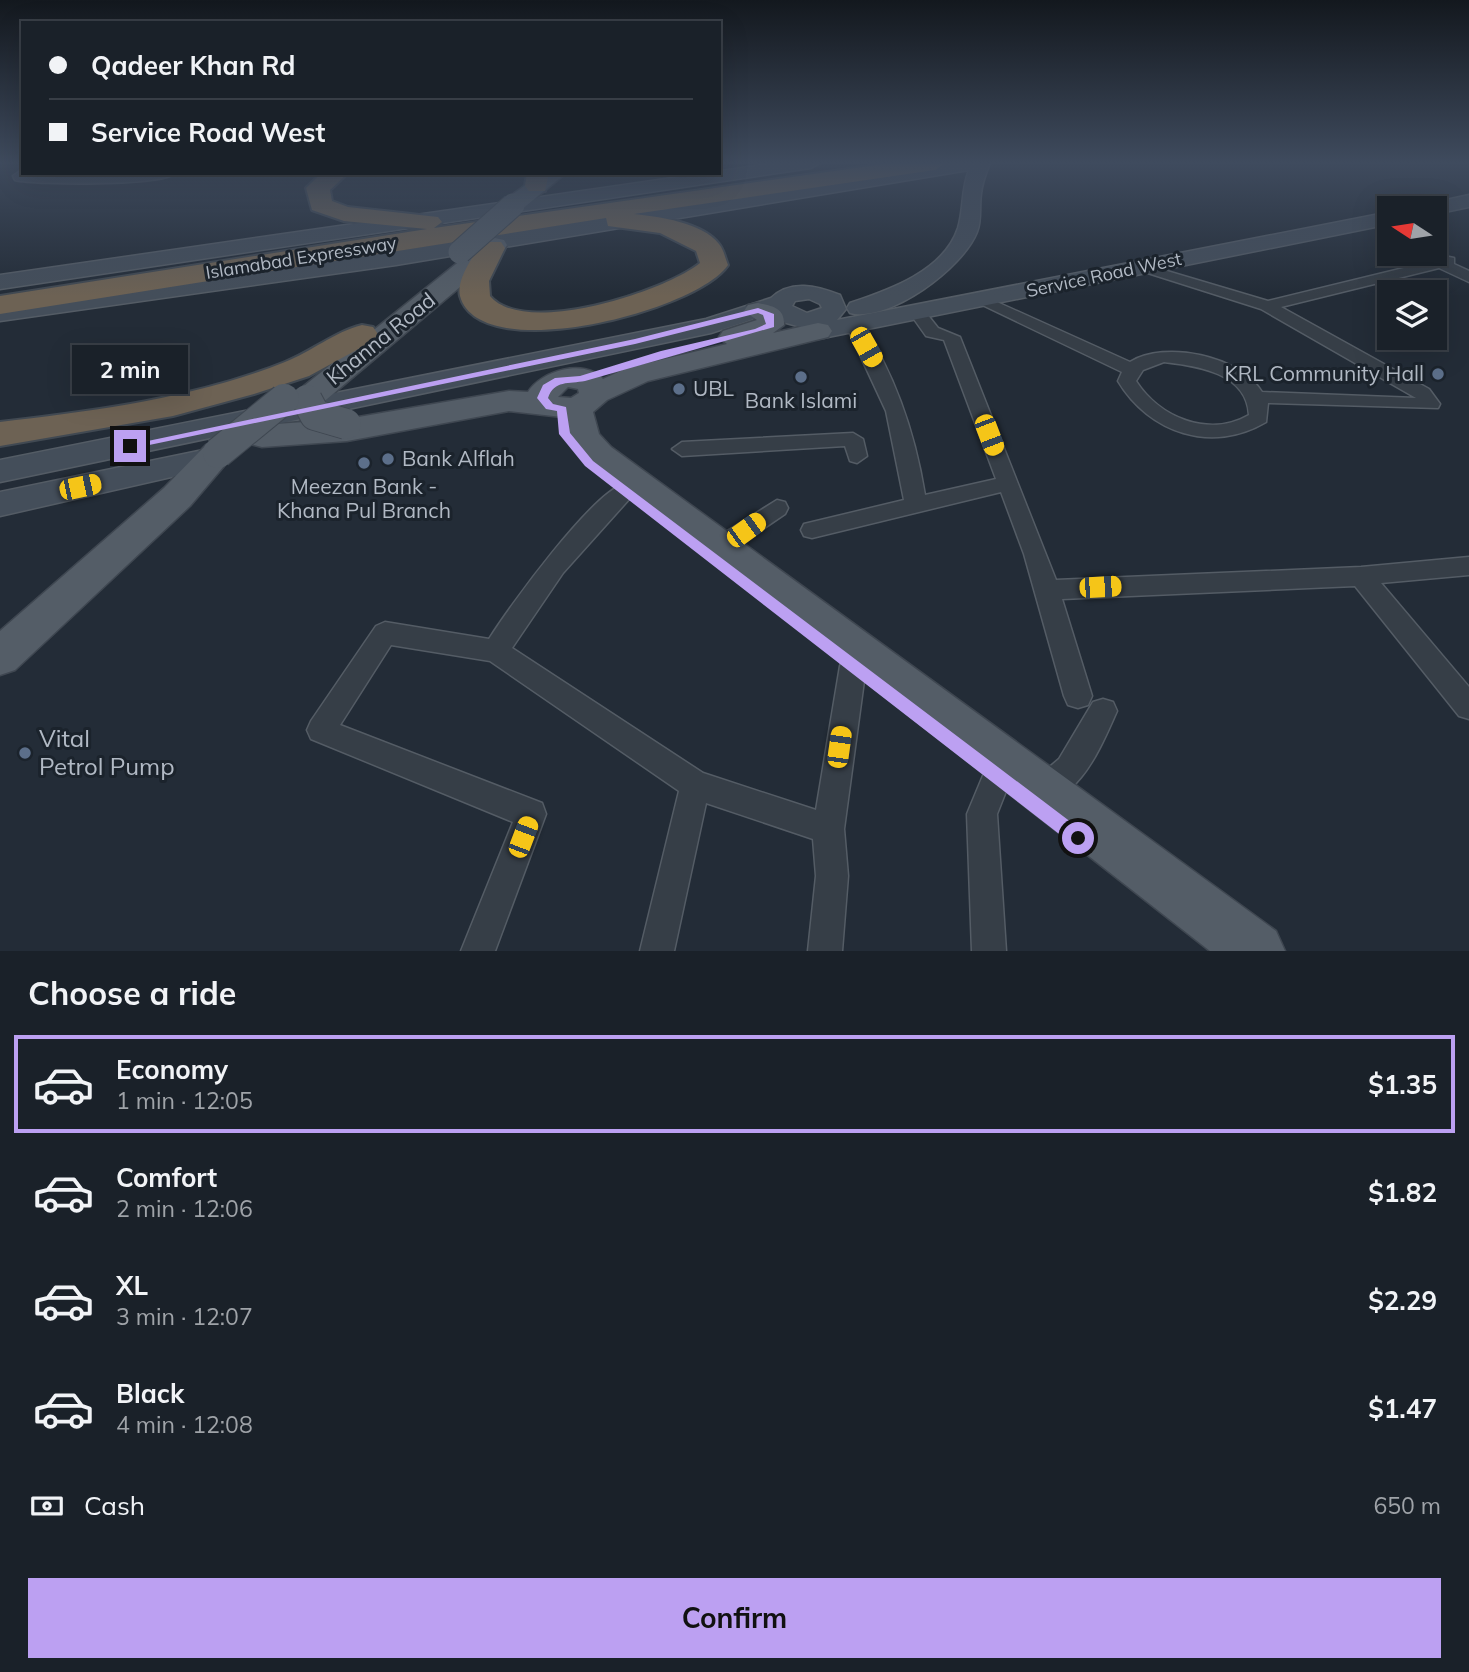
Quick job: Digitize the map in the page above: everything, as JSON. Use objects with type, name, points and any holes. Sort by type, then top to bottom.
[{"type":"highway","points":[[327,207],[344,214],[447,223]]},
{"type":"highway","name":"Islamabad Expressway","points":[[0,305],[179,278],[478,207]]},
{"type":"highway","name":"Islamabad Expressway","points":[[0,290],[553,207]]},
{"type":"highway","points":[[493,247],[475,281],[475,296],[487,310],[518,319],[554,320],[659,299],[693,285],[714,265],[708,247],[688,235],[651,224],[618,222],[585,207]]},
{"type":"highway","points":[[0,329],[125,296],[179,278]]},
{"type":"highway","points":[[0,434],[49,429],[173,405],[242,387],[297,369],[362,334]]},
{"type":"main road","name":"Khanna Road","points":[[235,449],[301,398],[362,334],[510,207]]},
{"type":"main road","name":"Khanna Road","points":[[0,657],[177,497],[493,247],[531,207]]},
{"type":"main road","points":[[235,449],[509,401],[567,397],[620,365],[771,325],[769,307]]},
{"type":"main road","points":[[301,398],[314,415],[346,424],[567,397],[820,315]]},
{"type":"main road","points":[[567,397],[564,434],[571,445],[624,491],[853,666],[1256,951]]},
{"type":"main road","points":[[567,397],[583,437],[599,455],[721,546],[1227,951]]},
{"type":"street","points":[[0,282],[512,207]]},
{"type":"street","points":[[0,314],[396,258],[707,207]]},
{"type":"street","points":[[0,471],[379,396],[711,325],[769,307],[788,316],[820,315],[912,289],[934,275],[965,237],[971,207]]},
{"type":"street","name":"Service Road West","points":[[820,315],[854,325],[1377,221]]},
{"type":"street","points":[[1267,306],[1444,262],[1469,277]]},
{"type":"street","points":[[1140,268],[1267,306],[1422,393],[1431,404],[1256,397]]},
{"type":"street","points":[[934,275],[1131,369]]},
{"type":"street","points":[[917,312],[932,332],[951,337],[1047,590],[1078,696]]},
{"type":"street","points":[[854,325],[897,408],[909,449],[916,505]]},
{"type":"street","points":[[1187,358],[1212,365],[1235,376],[1252,389],[1256,397],[1261,404],[1259,418],[1247,428],[1226,432],[1199,430],[1171,422],[1148,410],[1127,381],[1131,369],[1144,360],[1187,358]]},
{"type":"street","points":[[682,449],[853,439],[857,456]]},
{"type":"street","points":[[0,504],[235,449]]},
{"type":"street","points":[[812,530],[1009,484]]},
{"type":"street","points":[[496,651],[516,617],[581,533],[624,491]]},
{"type":"street","points":[[721,546],[777,508]]},
{"type":"street","points":[[1047,590],[1361,576],[1469,566]]},
{"type":"street","points":[[1361,576],[1469,707]]},
{"type":"street","points":[[478,951],[531,814],[321,730],[385,632],[496,651],[695,785],[828,829]]},
{"type":"street","points":[[824,951],[832,876],[828,829],[853,666]]},
{"type":"street","points":[[989,951],[982,814],[1017,781],[1060,777],[1073,762],[1104,711]]},
{"type":"street","points":[[657,951],[695,785]]},
{"type":"place","name":"KRL Community Hall","points":[[1438,374]]},
{"type":"place","name":"Bank Islami","points":[[801,377]]},
{"type":"place","name":"UBL","points":[[679,389]]},
{"type":"place","name":"Bank Alflah","points":[[388,459]]},
{"type":"place","name":"Meezan Bank - Khana Pul Branch","points":[[364,463]]},
{"type":"place","name":"Vital Petrol Pump","points":[[25,753]]},
{"type":"route","points":[[130,446],[366,399],[711,325],[758,311],[766,313],[771,316],[771,325],[758,331],[664,353],[581,379],[558,380],[546,387],[542,398],[549,406],[562,410],[564,434],[589,463],[730,574],[949,737],[1078,838]]}]
